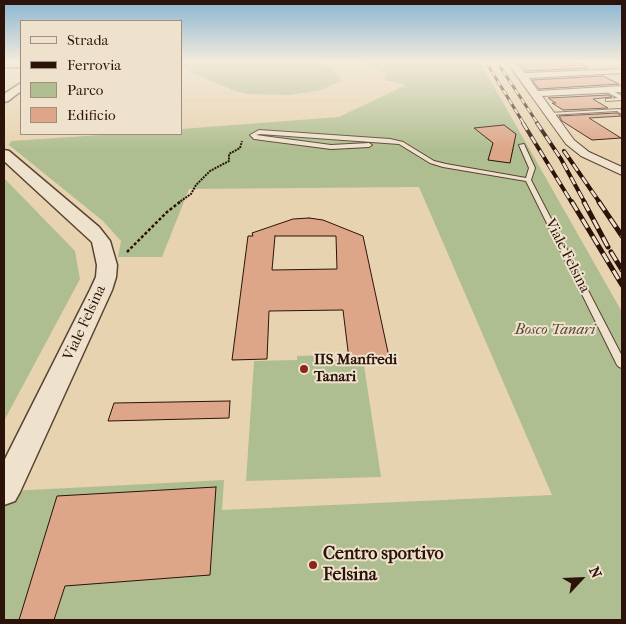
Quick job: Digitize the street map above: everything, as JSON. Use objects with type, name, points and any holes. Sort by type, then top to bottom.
[{"type":"street","points":[[4,100],[15,91]]},
{"type":"street","points":[[534,91],[570,142],[585,154],[622,171]]},
{"type":"street","points":[[536,94],[587,91]]},
{"type":"street","name":"Viale Felsina","points":[[4,154],[92,231],[101,241],[107,265],[106,277],[101,290],[4,492]]},
{"type":"lane","points":[[609,91],[622,100]]},
{"type":"lane","points":[[611,101],[622,100]]},
{"type":"lane","points":[[549,114],[618,110],[622,113]]},
{"type":"lane","points":[[254,134],[266,133],[395,142],[432,162],[445,166],[528,180]]},
{"type":"lane","points":[[254,134],[256,138],[322,146],[369,145]]},
{"type":"lane","name":"Viale Felsina","points":[[522,145],[532,168],[528,180],[622,365]]},
{"type":"path","points":[[127,252],[167,212],[191,194],[196,185],[210,172],[229,161],[229,154],[240,148],[242,139],[246,135],[254,134]]},
{"type":"green space","points":[[235,91],[314,91],[291,95],[247,94]]},
{"type":"green space","name":"Bosco Tanari","points":[[393,91],[497,91],[622,312],[622,620],[4,620],[4,504],[10,491],[224,480],[222,510],[552,495],[419,187],[189,189],[162,257],[118,257],[121,241],[103,221],[9,145],[11,141],[100,135],[182,135],[182,129],[339,117]]},
{"type":"green space","points":[[4,178],[75,251],[80,279],[4,421]]},
{"type":"green space","points":[[323,355],[323,360],[363,359],[381,477],[246,481],[254,361],[297,360],[297,356]]},
{"type":"building","points":[[608,95],[612,97],[593,99],[608,108],[563,110],[548,98]]},
{"type":"building","points":[[617,113],[622,116],[589,118],[621,138],[592,140],[562,121],[559,116]]},
{"type":"building","points":[[504,125],[516,134],[510,163],[488,160],[493,143],[474,128]]},
{"type":"building","points":[[309,218],[323,220],[363,236],[389,357],[349,359],[343,310],[269,311],[267,359],[232,360],[248,236],[253,236],[252,233],[293,219]],"holes":[[[275,236],[336,236],[337,269],[272,270]]]},
{"type":"building","points":[[230,401],[229,418],[108,421],[114,403]]},
{"type":"building","points":[[216,487],[210,575],[65,586],[54,620],[19,620],[57,496]]},
{"type":"railway","points":[[504,91],[524,124]]},
{"type":"railway","points":[[516,91],[538,124]]},
{"type":"railway","points":[[523,123],[572,203]]},
{"type":"railway","points":[[537,123],[561,159],[585,203]]},
{"type":"railway","points":[[564,151],[600,203]]},
{"type":"railway","points":[[572,202],[622,285]]},
{"type":"railway","points":[[584,202],[608,247]]},
{"type":"railway","points":[[599,202],[622,236]]},
{"type":"railway","points":[[611,252],[622,270]]},
{"type":"place","name":"IIS Manfredi Tanari","points":[[304,369]]},
{"type":"place","name":"Centro sportivo Felsina","points":[[313,565]]}]
